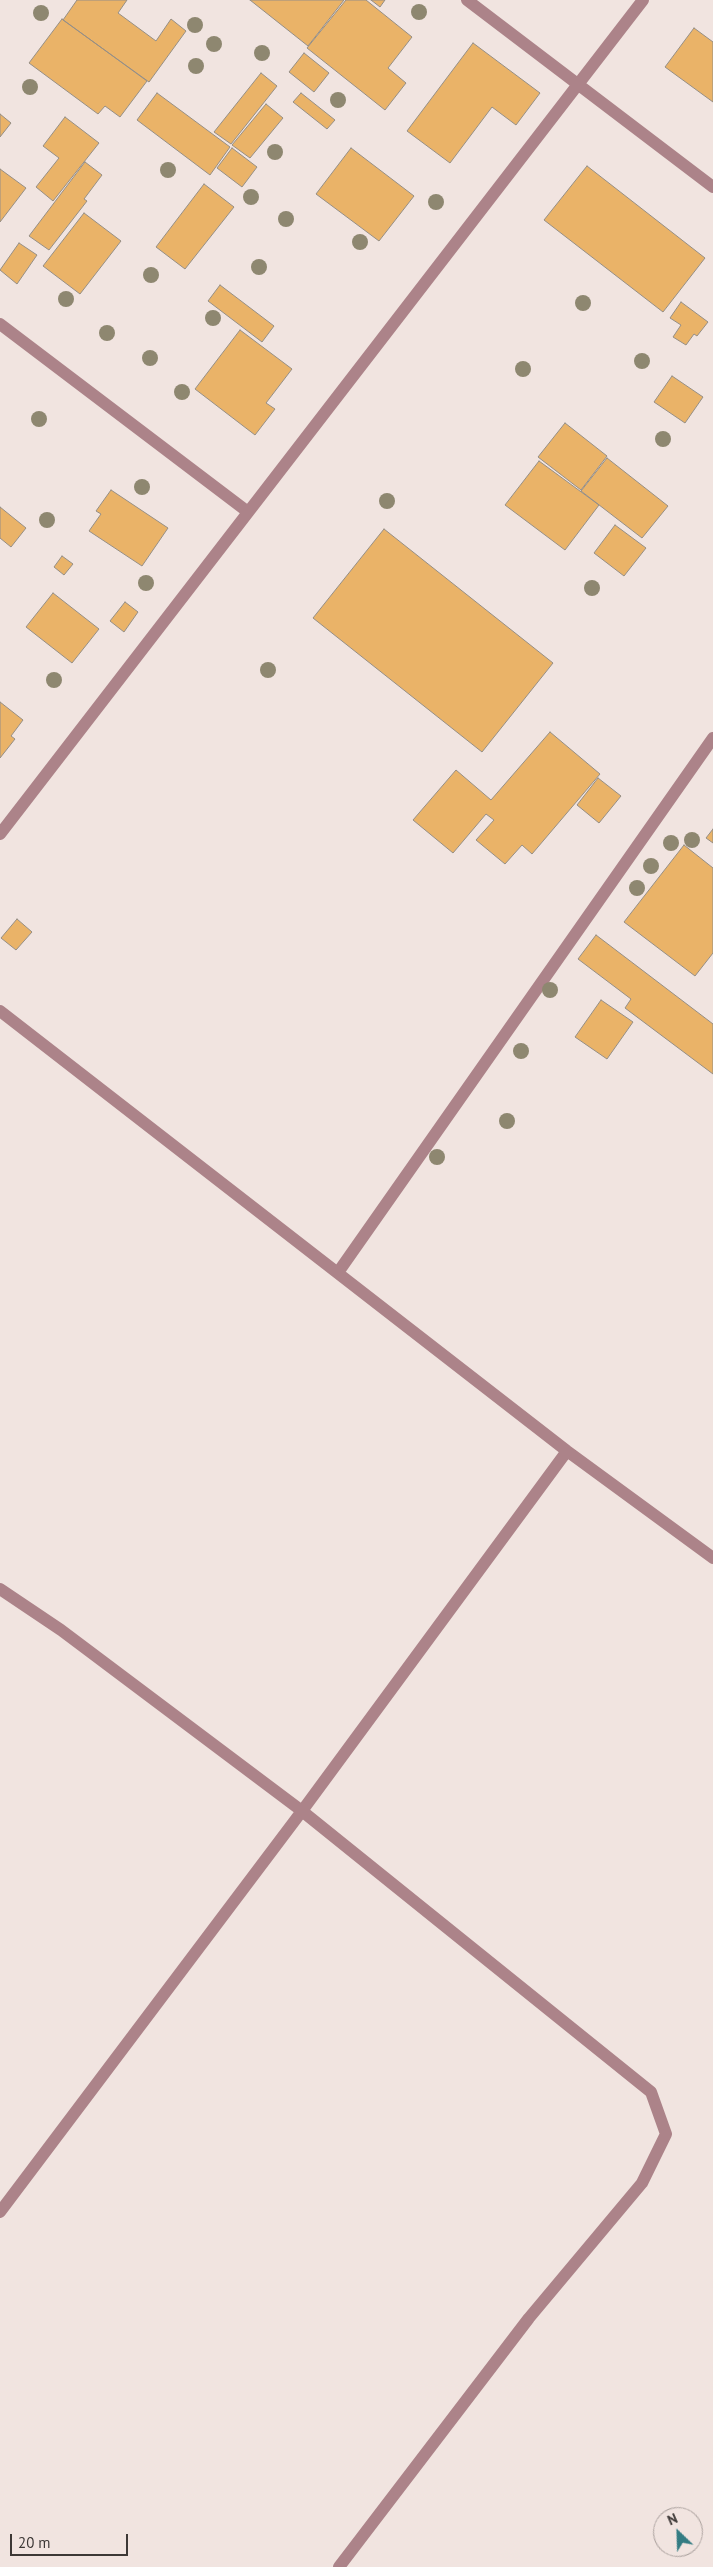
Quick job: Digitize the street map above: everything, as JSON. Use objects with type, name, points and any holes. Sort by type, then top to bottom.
[{"type":"street","points":[[467,0],[713,187]]},
{"type":"street","points":[[0,834],[643,0]]},
{"type":"street","points":[[0,324],[248,512]]},
{"type":"street","points":[[339,1271],[713,738]]},
{"type":"street","points":[[0,1011],[339,1271],[567,1450],[713,1558]]},
{"type":"street","points":[[0,2212],[302,1810],[567,1450]]},
{"type":"street","points":[[0,1589],[61,1630],[302,1810],[651,2092],[666,2134],[642,2183],[529,2318],[339,2567]]},
{"type":"building","points":[[77,0],[127,0],[118,13],[156,41],[171,19],[186,31],[149,82],[63,20]]},
{"type":"building","points":[[250,0],[344,0],[308,46]]},
{"type":"building","points":[[346,0],[366,0],[412,37],[388,68],[406,83],[385,110],[307,48]]},
{"type":"building","points":[[371,0],[385,0],[380,7]]},
{"type":"building","points":[[62,19],[147,81],[120,117],[105,106],[98,114],[29,63]]},
{"type":"building","points":[[694,28],[713,42],[713,102],[665,67]]},
{"type":"building","points":[[473,43],[540,93],[516,125],[492,107],[450,163],[407,131]]},
{"type":"building","points":[[304,53],[329,73],[314,92],[289,72]]},
{"type":"building","points":[[261,73],[277,86],[231,144],[214,132]]},
{"type":"building","points":[[157,93],[230,147],[210,175],[137,120]]},
{"type":"building","points":[[301,93],[335,120],[327,129],[293,102]]},
{"type":"building","points":[[266,104],[283,118],[250,158],[232,145]]},
{"type":"building","points":[[0,114],[11,123],[0,137]]},
{"type":"building","points":[[65,117],[99,143],[53,201],[36,187],[59,158],[43,146]]},
{"type":"building","points":[[232,148],[257,167],[242,187],[217,168]]},
{"type":"building","points":[[351,148],[414,196],[379,241],[316,194]]},
{"type":"building","points":[[85,162],[102,175],[84,199],[87,201],[49,250],[29,236]]},
{"type":"building","points":[[587,166],[705,258],[663,312],[544,220]]},
{"type":"building","points":[[0,169],[26,188],[0,222]]},
{"type":"building","points":[[204,184],[234,207],[185,269],[156,247]]},
{"type":"building","points":[[84,213],[121,241],[80,294],[43,266]]},
{"type":"building","points":[[19,243],[37,255],[17,284],[0,270]]},
{"type":"building","points":[[220,285],[274,326],[262,342],[208,301]]},
{"type":"building","points":[[681,302],[708,322],[697,336],[694,334],[686,345],[673,337],[681,325],[670,318]]},
{"type":"building","points":[[240,330],[292,369],[266,403],[275,409],[255,435],[195,389]]},
{"type":"building","points":[[672,376],[703,397],[685,423],[654,402]]},
{"type":"building","points":[[565,423],[607,456],[581,490],[538,457]]},
{"type":"building","points":[[607,458],[668,506],[642,538],[581,491]]},
{"type":"building","points":[[539,461],[599,505],[565,550],[505,505]]},
{"type":"building","points":[[111,490],[168,528],[142,566],[89,531],[101,514],[96,511]]},
{"type":"building","points":[[0,507],[26,528],[11,547],[0,538]]},
{"type":"building","points":[[615,525],[646,548],[624,576],[594,553]]},
{"type":"building","points":[[384,529],[553,663],[482,752],[313,618]]},
{"type":"building","points":[[62,556],[73,564],[64,575],[54,567]]},
{"type":"building","points":[[53,593],[99,629],[72,663],[26,627]]},
{"type":"building","points":[[125,602],[138,612],[124,632],[110,621]]},
{"type":"building","points":[[0,702],[23,720],[11,736],[15,739],[0,758]]},
{"type":"building","points":[[550,732],[600,774],[532,854],[522,845],[505,864],[476,840],[494,820],[486,814],[453,853],[413,820],[456,770],[491,800]]},
{"type":"building","points":[[598,778],[621,796],[599,823],[577,805]]},
{"type":"building","points":[[713,829],[713,843],[706,838]]},
{"type":"building","points":[[684,845],[713,868],[713,953],[695,976],[624,922]]},
{"type":"building","points":[[17,919],[32,932],[16,950],[1,938]]},
{"type":"building","points":[[596,935],[713,1024],[713,1074],[625,1008],[631,999],[578,959]]},
{"type":"building","points":[[601,1000],[633,1022],[607,1059],[575,1037]]}]
